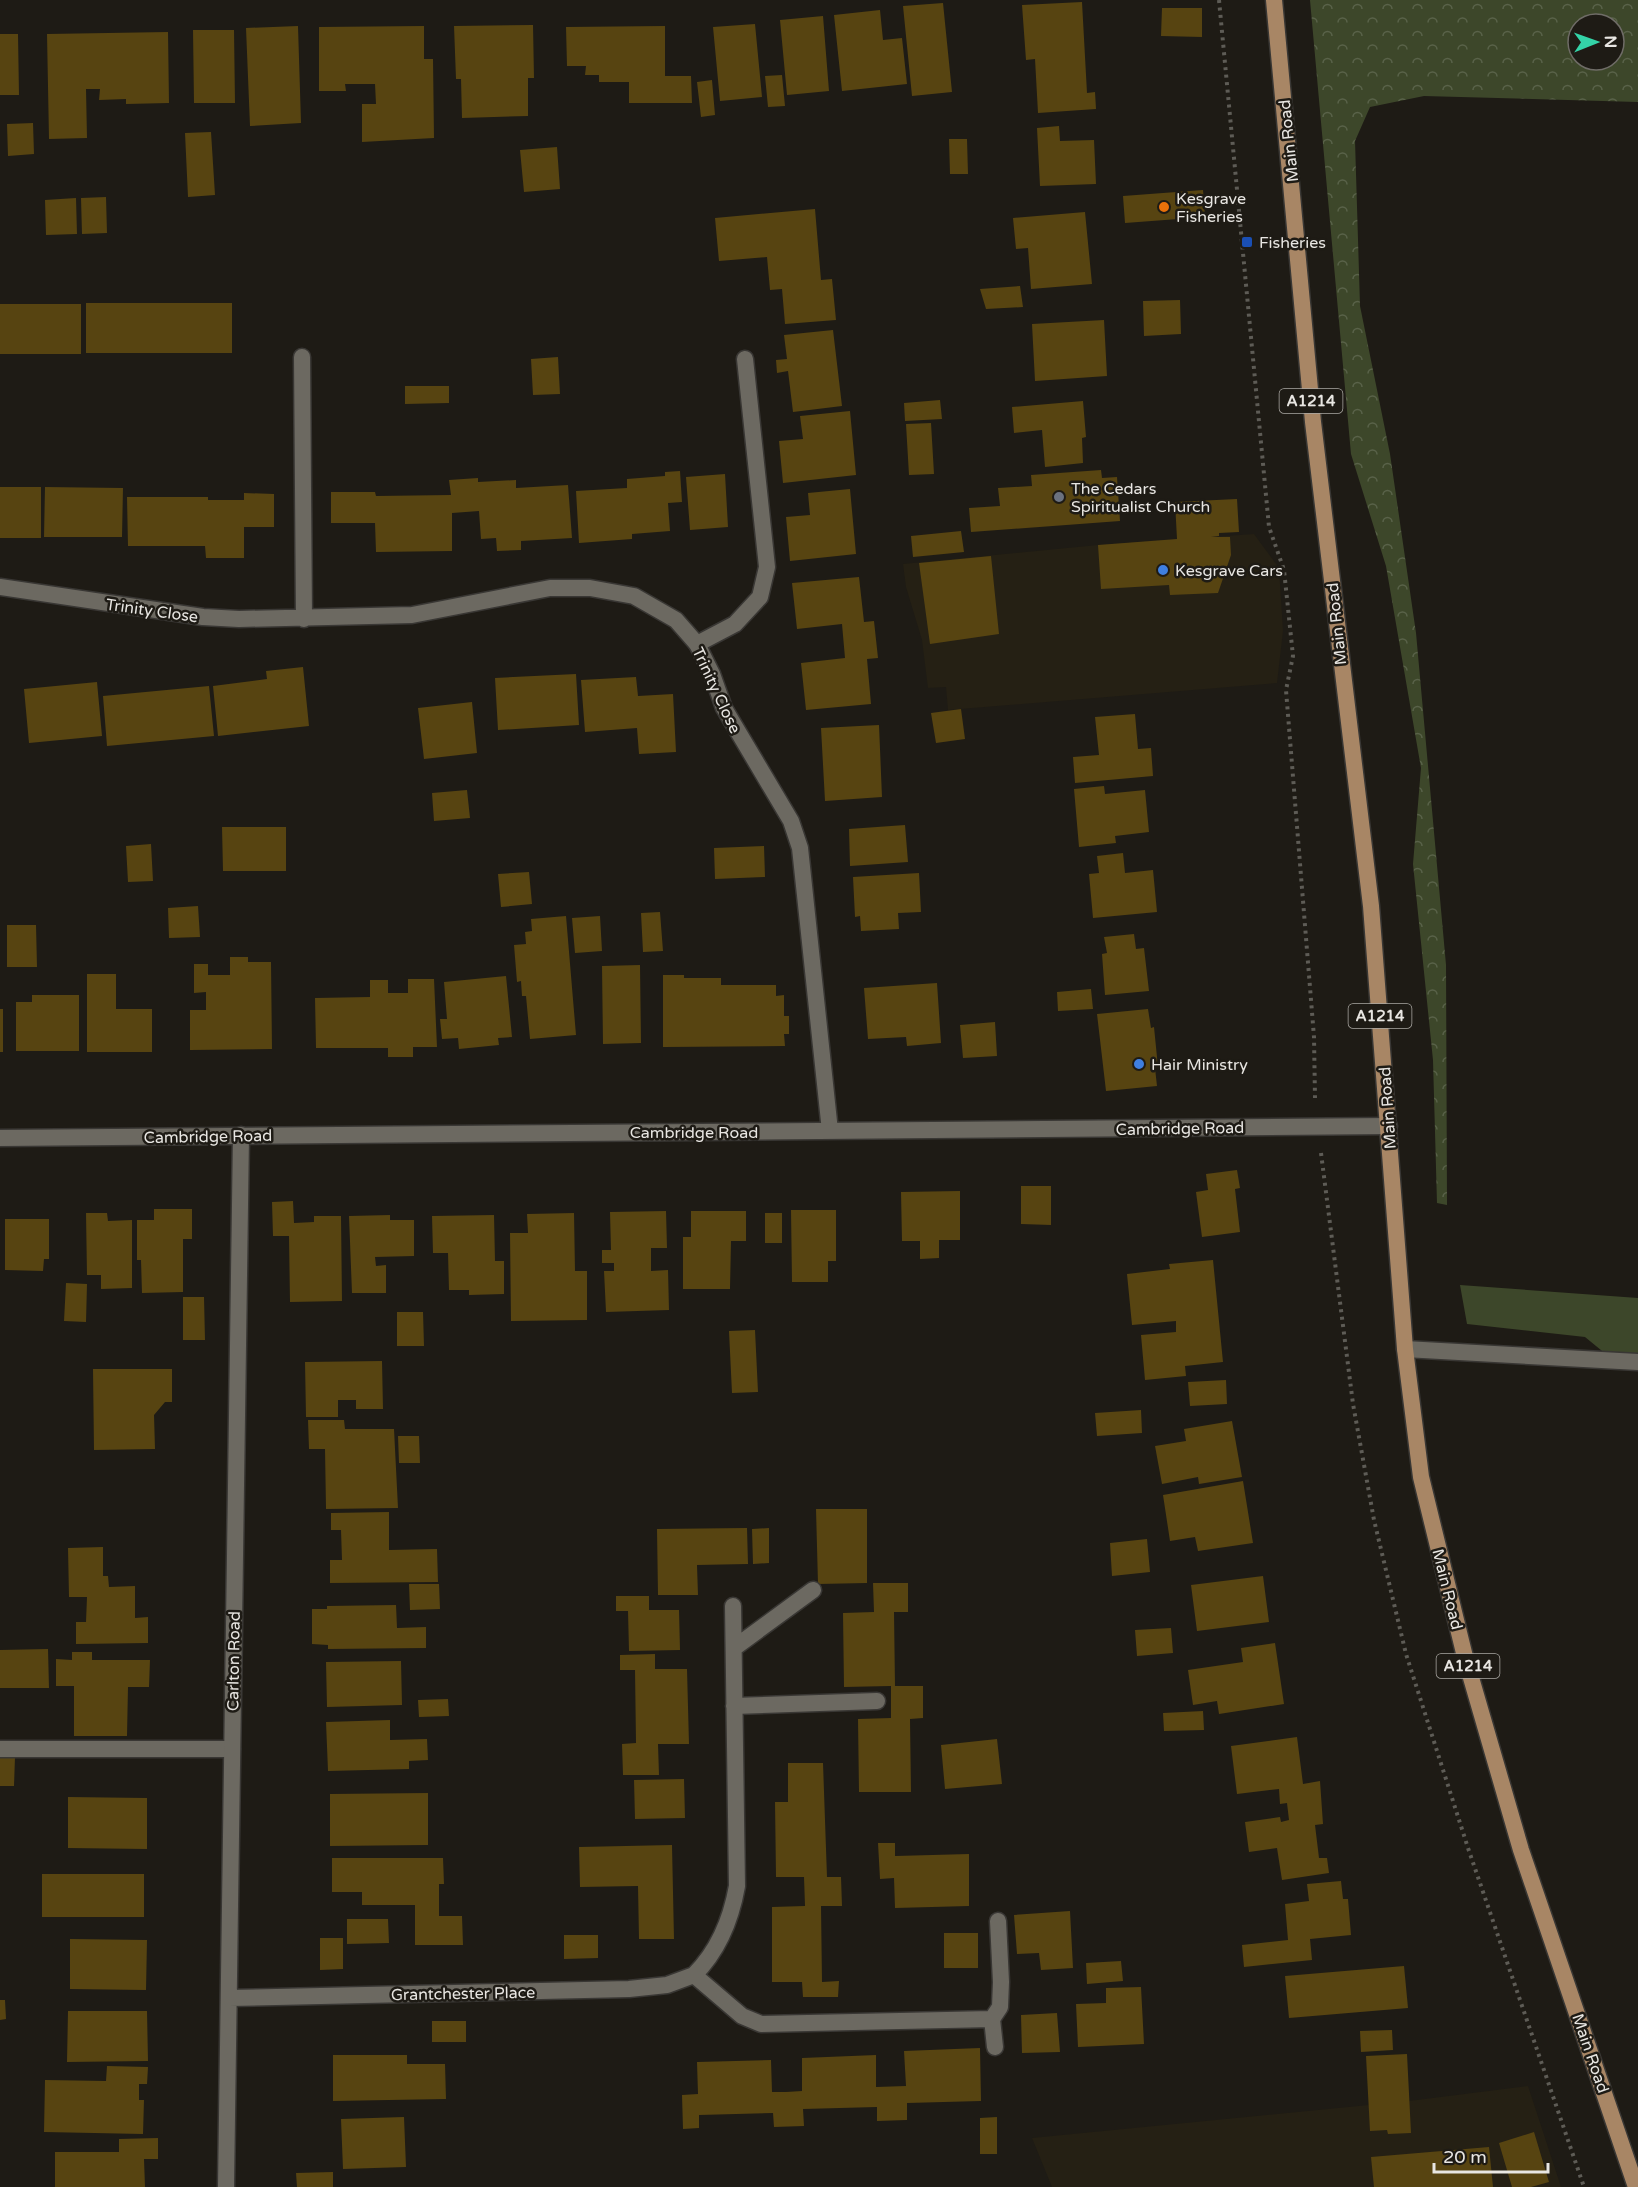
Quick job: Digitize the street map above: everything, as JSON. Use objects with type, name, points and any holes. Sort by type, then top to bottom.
[{"type":"main road","name":"Main Road","points":[[1274,0],[1313,422],[1356,801],[1371,906],[1405,1349],[1421,1477],[1465,1656],[1521,1850],[1636,2187]]},
{"type":"street","points":[[302,357],[304,619]]},
{"type":"street","points":[[697,644],[735,624],[760,597],[767,567],[745,359]]},
{"type":"street","name":"Trinity Close","points":[[0,587],[203,617],[304,619],[412,615],[550,588],[590,588],[634,596],[676,620],[697,644],[712,674],[724,708],[791,821],[800,848],[830,1131]]},
{"type":"street","name":"Cambridge Road","points":[[0,1138],[1389,1126]]},
{"type":"street","name":"Carlton Road","points":[[226,2187],[241,1135]]},
{"type":"street","points":[[1405,1349],[1638,1362]]},
{"type":"street","points":[[734,1648],[813,1590]]},
{"type":"street","name":"Grantchester Place","points":[[230,1998],[629,1989],[667,1985],[694,1975],[709,1960],[722,1937],[732,1912],[737,1886],[733,1606]]},
{"type":"street","points":[[734,1706],[877,1701]]},
{"type":"street","points":[[0,1749],[232,1749]]},
{"type":"street","points":[[995,2047],[992,2019],[1000,2007],[998,1921]]},
{"type":"street","points":[[694,1975],[742,2016],[761,2024],[992,2019]]},
{"type":"shaded area","points":[[1254,534],[1279,568],[1283,631],[1277,683],[948,710],[946,687],[928,688],[922,640],[906,587],[903,564],[1098,545]]},
{"type":"shaded area","points":[[1528,2086],[1561,2187],[1052,2187],[1032,2138],[1409,2101]]},
{"type":"green space","points":[[1310,0],[1638,0],[1638,102],[1424,96],[1370,107],[1355,141],[1360,306],[1390,454],[1416,633],[1446,965],[1447,1205],[1437,1203],[1433,1060],[1413,864],[1421,768],[1386,566],[1351,454]]},
{"type":"green space","points":[[1460,1285],[1638,1298],[1638,1357],[1607,1355],[1585,1337],[1467,1324]]},
{"type":"building","points":[[1082,2],[1087,93],[1095,92],[1096,109],[1038,113],[1035,59],[1026,60],[1022,5]]},
{"type":"building","points":[[943,3],[952,92],[912,96],[903,6]]},
{"type":"building","points":[[1162,8],[1202,8],[1202,37],[1161,36]]},
{"type":"building","points":[[880,10],[883,40],[902,38],[907,84],[842,91],[834,15]]},
{"type":"building","points":[[823,16],[829,91],[787,95],[780,20]]},
{"type":"building","points":[[755,24],[762,97],[720,101],[713,27]]},
{"type":"building","points":[[533,25],[534,78],[528,78],[528,116],[462,118],[461,79],[456,79],[454,26]]},
{"type":"building","points":[[298,26],[301,123],[250,126],[246,28]]},
{"type":"building","points":[[424,26],[424,59],[433,59],[434,138],[362,142],[362,104],[376,104],[375,84],[345,84],[346,91],[319,91],[319,27]]},
{"type":"building","points":[[665,26],[665,76],[691,76],[692,103],[629,103],[629,82],[599,82],[599,75],[585,75],[586,66],[567,66],[566,27]]},
{"type":"building","points":[[193,30],[234,30],[235,103],[194,103]]},
{"type":"building","points":[[168,32],[169,103],[126,104],[126,99],[99,100],[100,89],[86,89],[87,138],[49,139],[47,34]]},
{"type":"building","points":[[0,34],[18,34],[19,95],[0,95]]},
{"type":"building","points":[[782,75],[785,106],[768,107],[765,76]]},
{"type":"building","points":[[712,80],[715,115],[701,117],[697,82]]},
{"type":"building","points":[[33,123],[34,154],[8,156],[7,124]]},
{"type":"building","points":[[1059,126],[1060,141],[1094,140],[1096,184],[1040,186],[1037,128]]},
{"type":"building","points":[[211,132],[215,195],[188,197],[185,133]]},
{"type":"building","points":[[949,139],[967,139],[968,174],[950,174]]},
{"type":"building","points":[[557,147],[560,189],[524,192],[520,150]]},
{"type":"building","name":"Kesgrave Fisheries","points":[[1203,190],[1205,217],[1125,223],[1123,196]]},
{"type":"building","points":[[106,197],[107,233],[82,234],[81,198]]},
{"type":"building","points":[[76,198],[77,234],[46,235],[45,200]]},
{"type":"building","points":[[815,209],[821,280],[832,279],[836,320],[785,324],[782,289],[770,290],[767,257],[719,261],[715,218]]},
{"type":"building","points":[[1085,212],[1092,284],[1031,289],[1028,248],[1016,249],[1013,218]]},
{"type":"building","points":[[1020,286],[1023,307],[986,309],[980,289]]},
{"type":"building","points":[[1180,300],[1181,334],[1144,336],[1143,301]]},
{"type":"building","points":[[86,303],[232,303],[232,353],[86,353]]},
{"type":"building","points":[[0,304],[81,304],[81,354],[0,354]]},
{"type":"building","points":[[1104,320],[1107,376],[1035,381],[1032,324]]},
{"type":"building","points":[[833,330],[842,406],[793,412],[788,371],[777,373],[776,360],[787,359],[784,335]]},
{"type":"building","points":[[558,357],[560,394],[533,395],[531,359]]},
{"type":"building","points":[[405,386],[449,386],[449,403],[405,404]]},
{"type":"building","points":[[940,400],[942,419],[905,421],[904,403]]},
{"type":"building","points":[[1083,401],[1086,437],[1082,438],[1083,463],[1045,467],[1042,430],[1014,433],[1012,407]]},
{"type":"building","points":[[850,411],[856,475],[783,483],[779,441],[803,439],[800,416]]},
{"type":"building","points":[[931,423],[934,474],[909,475],[906,424]]},
{"type":"building","name":"The Cedars Spiritualist Church","points":[[1101,470],[1102,478],[1117,477],[1120,521],[971,532],[969,508],[1000,506],[998,488],[1032,486],[1031,475]]},
{"type":"building","points":[[680,471],[682,502],[668,503],[670,531],[632,534],[632,539],[579,543],[576,491],[627,488],[627,479],[665,476],[665,472]]},
{"type":"building","points":[[725,474],[728,527],[690,530],[686,477]]},
{"type":"building","points":[[478,478],[478,482],[516,480],[516,488],[568,485],[572,538],[521,541],[521,550],[497,551],[496,538],[481,539],[479,511],[452,513],[452,551],[376,552],[375,523],[331,523],[331,492],[375,492],[376,496],[451,495],[449,480]]},
{"type":"building","points":[[0,487],[41,487],[41,538],[0,538]]},
{"type":"building","points":[[45,487],[123,488],[122,537],[44,537]]},
{"type":"building","points":[[850,489],[856,554],[790,561],[786,517],[810,515],[808,493]]},
{"type":"building","points":[[244,493],[274,494],[274,527],[244,527],[244,558],[206,558],[205,546],[128,546],[127,497],[208,497],[208,500],[244,500]]},
{"type":"building","name":"Kesgrave Cars","points":[[1237,499],[1239,532],[1219,533],[1219,536],[1211,537],[1230,537],[1231,555],[1218,593],[1170,595],[1169,585],[1101,589],[1098,545],[1177,539],[1175,502]]},
{"type":"building","points":[[961,531],[964,552],[913,557],[911,536]]},
{"type":"building","points":[[991,556],[999,634],[930,644],[919,563]]},
{"type":"building","points":[[859,577],[864,622],[874,621],[878,658],[867,659],[871,704],[806,710],[801,663],[845,658],[842,624],[797,629],[792,583]]},
{"type":"building","points":[[303,667],[309,726],[218,736],[213,686],[267,679],[266,671]]},
{"type":"building","points":[[576,674],[579,725],[498,730],[495,678]]},
{"type":"building","points":[[636,677],[638,696],[673,694],[676,752],[639,754],[637,728],[585,732],[581,680]]},
{"type":"building","points":[[97,682],[102,736],[29,743],[24,689]]},
{"type":"building","points":[[209,686],[214,736],[107,746],[103,696]]},
{"type":"building","points":[[472,702],[477,753],[424,759],[418,708]]},
{"type":"building","points":[[961,709],[965,739],[936,743],[931,713]]},
{"type":"building","points":[[1135,714],[1138,749],[1151,748],[1153,776],[1075,783],[1073,757],[1099,755],[1095,717]]},
{"type":"building","points":[[879,725],[882,797],[825,801],[821,728]]},
{"type":"building","points":[[1104,786],[1105,794],[1145,790],[1149,832],[1115,836],[1116,843],[1079,847],[1074,789]]},
{"type":"building","points":[[467,790],[470,818],[434,821],[432,793]]},
{"type":"building","points":[[905,825],[908,862],[850,866],[849,829]]},
{"type":"building","points":[[222,827],[286,827],[286,871],[223,871]]},
{"type":"building","points":[[151,844],[153,881],[128,882],[126,846]]},
{"type":"building","points":[[764,846],[765,877],[715,879],[714,848]]},
{"type":"building","points":[[1123,853],[1125,873],[1153,870],[1157,912],[1093,918],[1089,874],[1099,873],[1097,856]]},
{"type":"building","points":[[529,872],[532,904],[501,907],[498,874]]},
{"type":"building","points":[[919,873],[921,912],[898,913],[899,929],[861,931],[860,916],[855,917],[853,877]]},
{"type":"building","points":[[198,906],[200,937],[169,938],[168,908]]},
{"type":"building","points":[[660,912],[663,951],[643,952],[641,913]]},
{"type":"building","points":[[566,916],[576,1035],[530,1039],[526,996],[522,996],[521,981],[517,982],[514,945],[526,944],[525,932],[532,931],[531,919]]},
{"type":"building","points":[[600,916],[602,951],[575,953],[572,918]]},
{"type":"building","points":[[7,925],[36,925],[37,967],[7,967]]},
{"type":"building","points":[[1134,934],[1136,949],[1144,948],[1149,991],[1105,995],[1102,954],[1107,953],[1104,937]]},
{"type":"building","points":[[230,957],[248,957],[248,962],[271,962],[272,1049],[190,1050],[190,1010],[206,1010],[206,992],[194,993],[194,964],[208,964],[208,975],[230,975]]},
{"type":"building","points":[[640,965],[641,1043],[603,1044],[602,966]]},
{"type":"building","points":[[87,974],[116,974],[116,1009],[152,1009],[152,1052],[87,1052]]},
{"type":"building","points":[[663,975],[684,975],[684,978],[721,978],[721,985],[776,985],[776,996],[784,995],[784,1016],[789,1016],[789,1034],[784,1034],[785,1046],[663,1047]]},
{"type":"building","points":[[506,976],[512,1037],[498,1038],[499,1045],[459,1049],[458,1038],[442,1039],[440,1019],[447,1019],[444,982]]},
{"type":"building","points":[[408,979],[434,979],[437,1047],[413,1047],[413,1057],[388,1057],[388,1048],[316,1048],[315,998],[370,997],[370,980],[388,980],[388,993],[408,993]]},
{"type":"building","points":[[937,983],[941,1043],[907,1046],[906,1037],[868,1039],[864,988]]},
{"type":"building","points":[[1091,989],[1093,1009],[1058,1011],[1057,992]]},
{"type":"building","points":[[32,995],[79,995],[79,1051],[16,1051],[16,1002],[32,1002]]},
{"type":"building","points":[[0,1009],[3,1009],[3,1052],[0,1052]]},
{"type":"building","points":[[1148,1009],[1151,1028],[1154,1027],[1158,1067],[1155,1068],[1157,1086],[1106,1091],[1097,1014]]},
{"type":"building","points":[[995,1022],[997,1056],[963,1058],[960,1025]]},
{"type":"building","points":[[1237,1170],[1240,1188],[1235,1189],[1240,1232],[1202,1237],[1196,1192],[1208,1190],[1206,1174]]},
{"type":"building","points":[[1021,1186],[1051,1186],[1051,1225],[1021,1224]]},
{"type":"building","points":[[960,1191],[960,1240],[939,1240],[939,1258],[920,1259],[920,1241],[902,1241],[901,1192]]},
{"type":"building","points":[[293,1201],[294,1223],[314,1222],[314,1216],[341,1216],[342,1301],[290,1302],[289,1236],[273,1236],[272,1202]]},
{"type":"building","points":[[154,1209],[192,1209],[192,1239],[183,1239],[183,1292],[142,1293],[141,1260],[137,1260],[137,1220],[154,1220]]},
{"type":"building","points":[[791,1210],[836,1210],[836,1261],[828,1261],[828,1282],[792,1282]]},
{"type":"building","points":[[666,1211],[667,1248],[651,1248],[651,1271],[668,1270],[669,1310],[606,1312],[604,1271],[614,1271],[614,1263],[602,1263],[602,1250],[611,1250],[610,1212]]},
{"type":"building","points":[[691,1211],[746,1211],[746,1241],[731,1241],[730,1289],[683,1289],[683,1237],[691,1237]]},
{"type":"building","points":[[86,1213],[107,1213],[108,1221],[132,1220],[132,1288],[101,1289],[101,1275],[87,1275]]},
{"type":"building","points":[[574,1213],[575,1271],[587,1271],[587,1320],[511,1321],[510,1233],[528,1233],[527,1214]]},
{"type":"building","points":[[765,1213],[782,1213],[782,1243],[765,1243]]},
{"type":"building","points":[[390,1215],[390,1220],[414,1220],[414,1256],[375,1257],[376,1266],[386,1265],[386,1293],[352,1293],[349,1216]]},
{"type":"building","points":[[494,1215],[495,1261],[504,1261],[504,1294],[469,1295],[469,1290],[449,1290],[448,1253],[433,1253],[432,1216]]},
{"type":"building","points":[[5,1219],[49,1219],[49,1259],[44,1259],[43,1271],[5,1270]]},
{"type":"building","points":[[1213,1260],[1223,1362],[1185,1366],[1186,1376],[1145,1380],[1141,1335],[1176,1332],[1176,1321],[1132,1325],[1127,1274],[1170,1269],[1169,1264]]},
{"type":"building","points":[[66,1283],[87,1284],[86,1322],[64,1321]]},
{"type":"building","points":[[183,1297],[204,1297],[205,1340],[183,1340]]},
{"type":"building","points":[[397,1312],[423,1312],[424,1346],[397,1346]]},
{"type":"building","points":[[755,1330],[758,1392],[732,1393],[729,1331]]},
{"type":"building","points":[[382,1361],[383,1409],[356,1409],[356,1400],[338,1400],[338,1417],[306,1417],[305,1362]]},
{"type":"building","points":[[93,1369],[172,1369],[172,1402],[165,1402],[154,1415],[155,1449],[94,1450]]},
{"type":"building","points":[[1226,1380],[1227,1404],[1190,1406],[1188,1382]]},
{"type":"building","points":[[1141,1410],[1142,1433],[1097,1436],[1095,1413]]},
{"type":"building","points":[[308,1420],[344,1420],[345,1429],[394,1429],[398,1508],[326,1509],[325,1449],[309,1449]]},
{"type":"building","points":[[1232,1421],[1242,1477],[1199,1484],[1198,1477],[1162,1484],[1155,1446],[1186,1441],[1184,1429]]},
{"type":"building","points":[[398,1436],[419,1436],[420,1463],[399,1463]]},
{"type":"building","points":[[1243,1481],[1253,1543],[1198,1551],[1195,1537],[1170,1541],[1163,1495]]},
{"type":"building","points":[[816,1509],[867,1509],[867,1583],[818,1584]]},
{"type":"building","points":[[389,1512],[389,1550],[437,1549],[438,1582],[330,1583],[330,1560],[342,1560],[341,1530],[331,1530],[331,1513]]},
{"type":"building","points":[[747,1528],[748,1564],[697,1565],[698,1595],[658,1595],[657,1529]]},
{"type":"building","points":[[769,1528],[769,1563],[753,1564],[752,1529]]},
{"type":"building","points":[[1147,1539],[1150,1572],[1112,1576],[1110,1543]]},
{"type":"building","points":[[103,1547],[103,1576],[108,1576],[109,1587],[135,1586],[135,1618],[148,1617],[148,1643],[76,1644],[76,1622],[86,1622],[87,1597],[69,1597],[68,1548]]},
{"type":"building","points":[[1263,1576],[1269,1622],[1197,1631],[1191,1585]]},
{"type":"building","points":[[873,1583],[908,1583],[908,1612],[894,1612],[895,1686],[923,1686],[923,1718],[910,1719],[911,1792],[859,1792],[858,1719],[891,1718],[891,1686],[844,1687],[843,1613],[874,1612]]},
{"type":"building","points":[[409,1584],[439,1584],[440,1609],[410,1610]]},
{"type":"building","points":[[616,1596],[649,1596],[649,1610],[679,1610],[680,1650],[629,1651],[628,1611],[616,1611]]},
{"type":"building","points":[[396,1605],[397,1628],[426,1627],[426,1648],[328,1649],[328,1645],[312,1644],[312,1609],[327,1609],[327,1606]]},
{"type":"building","points":[[1171,1628],[1173,1653],[1137,1656],[1135,1630]]},
{"type":"building","points":[[1275,1643],[1284,1704],[1219,1714],[1217,1701],[1193,1705],[1188,1670],[1243,1662],[1241,1648]]},
{"type":"building","points":[[48,1649],[49,1688],[0,1688],[0,1650]]},
{"type":"building","points":[[72,1652],[92,1652],[92,1660],[150,1660],[149,1687],[128,1687],[127,1736],[74,1736],[74,1686],[56,1686],[56,1659],[72,1660]]},
{"type":"building","points":[[655,1654],[655,1669],[687,1669],[689,1744],[658,1744],[659,1775],[623,1775],[622,1744],[636,1743],[635,1670],[620,1670],[620,1655]]},
{"type":"building","points":[[401,1661],[402,1705],[327,1707],[326,1662]]},
{"type":"building","points":[[448,1699],[449,1716],[419,1717],[418,1700]]},
{"type":"building","points":[[1203,1711],[1204,1730],[1164,1731],[1163,1713]]},
{"type":"building","points":[[390,1720],[390,1740],[427,1739],[428,1760],[409,1761],[409,1769],[328,1771],[326,1722]]},
{"type":"building","points":[[1297,1737],[1303,1784],[1320,1781],[1323,1824],[1315,1825],[1319,1858],[1327,1858],[1329,1873],[1282,1880],[1277,1848],[1249,1852],[1245,1822],[1280,1817],[1281,1822],[1289,1820],[1287,1803],[1280,1804],[1279,1789],[1237,1794],[1231,1746]]},
{"type":"building","points":[[997,1739],[1002,1784],[945,1789],[941,1745]]},
{"type":"building","points":[[0,1756],[15,1757],[14,1786],[0,1786]]},
{"type":"building","points":[[788,1763],[823,1763],[827,1877],[841,1877],[842,1906],[821,1906],[822,1982],[839,1981],[838,1997],[803,1997],[802,1982],[772,1982],[772,1907],[805,1906],[804,1877],[776,1877],[775,1802],[788,1802]]},
{"type":"building","points":[[684,1779],[685,1818],[635,1819],[634,1780]]},
{"type":"building","points":[[428,1793],[428,1845],[330,1846],[330,1794]]},
{"type":"building","points":[[68,1797],[147,1798],[147,1849],[68,1848]]},
{"type":"building","points":[[878,1843],[895,1843],[895,1856],[969,1854],[969,1906],[895,1908],[894,1878],[880,1879]]},
{"type":"building","points":[[672,1845],[674,1939],[639,1939],[638,1886],[580,1887],[579,1847]]},
{"type":"building","points":[[332,1858],[443,1858],[444,1884],[439,1884],[439,1916],[462,1916],[463,1945],[415,1945],[415,1905],[362,1905],[362,1892],[332,1892]]},
{"type":"building","points":[[42,1874],[144,1874],[144,1917],[42,1917]]},
{"type":"building","points":[[1341,1881],[1343,1899],[1348,1899],[1351,1935],[1310,1939],[1312,1960],[1244,1967],[1242,1945],[1288,1940],[1285,1904],[1309,1901],[1307,1884]]},
{"type":"building","points":[[1070,1911],[1073,1968],[1041,1970],[1039,1953],[1017,1954],[1014,1915]]},
{"type":"building","points":[[347,1919],[388,1919],[389,1943],[347,1944]]},
{"type":"building","points":[[944,1933],[978,1933],[978,1968],[944,1968]]},
{"type":"building","points":[[564,1935],[598,1935],[598,1958],[564,1959]]},
{"type":"building","points":[[320,1938],[343,1938],[343,1969],[320,1970]]},
{"type":"building","points":[[70,1939],[147,1940],[146,1990],[70,1989]]},
{"type":"building","points":[[1121,1961],[1123,1981],[1087,1984],[1086,1963]]},
{"type":"building","points":[[1404,1966],[1408,2008],[1289,2018],[1285,1976]]},
{"type":"building","points":[[1141,1987],[1144,2044],[1078,2047],[1076,2004],[1106,2003],[1106,1988]]},
{"type":"building","points":[[0,2000],[5,2000],[6,2019],[0,2020]]},
{"type":"building","points":[[68,2011],[147,2011],[148,2061],[67,2062]]},
{"type":"building","points":[[1057,2013],[1060,2052],[1022,2053],[1021,2015]]},
{"type":"building","points":[[432,2021],[466,2021],[466,2042],[432,2042]]},
{"type":"building","points":[[1392,2030],[1393,2050],[1361,2052],[1360,2031]]},
{"type":"building","points":[[980,2048],[981,2101],[907,2103],[907,2120],[877,2121],[877,2107],[803,2109],[804,2126],[774,2127],[773,2113],[699,2115],[699,2128],[683,2129],[682,2095],[698,2094],[697,2062],[771,2060],[772,2092],[786,2092],[802,2091],[802,2058],[876,2055],[876,2087],[906,2086],[904,2051]]},
{"type":"building","points":[[1407,2054],[1411,2133],[1388,2134],[1387,2130],[1370,2131],[1366,2056]]},
{"type":"building","points":[[333,2055],[407,2055],[407,2064],[445,2064],[446,2099],[333,2101]]},
{"type":"building","points":[[107,2066],[148,2067],[147,2084],[139,2084],[139,2100],[144,2100],[143,2134],[44,2132],[45,2080],[106,2081]]},
{"type":"building","points":[[404,2117],[406,2167],[343,2169],[341,2119]]},
{"type":"building","points":[[997,2117],[997,2154],[980,2154],[980,2118]]},
{"type":"building","points":[[1534,2132],[1549,2182],[1531,2187],[1512,2187],[1499,2143]]},
{"type":"building","points":[[158,2138],[158,2159],[144,2159],[145,2187],[55,2187],[55,2152],[119,2152],[119,2139]]},
{"type":"building","points":[[1489,2147],[1493,2187],[1374,2187],[1371,2157]]},
{"type":"building","points":[[333,2172],[333,2187],[297,2187],[296,2173]]},
{"type":"place","name":"Kesgrave Fisheries","points":[[1164,207]]},
{"type":"place","name":"Fisheries","points":[[1247,242]]},
{"type":"place","name":"The Cedars Spiritualist Church","points":[[1059,497]]},
{"type":"place","name":"Kesgrave Cars","points":[[1163,570]]},
{"type":"place","name":"Hair Ministry","points":[[1139,1064]]}]
